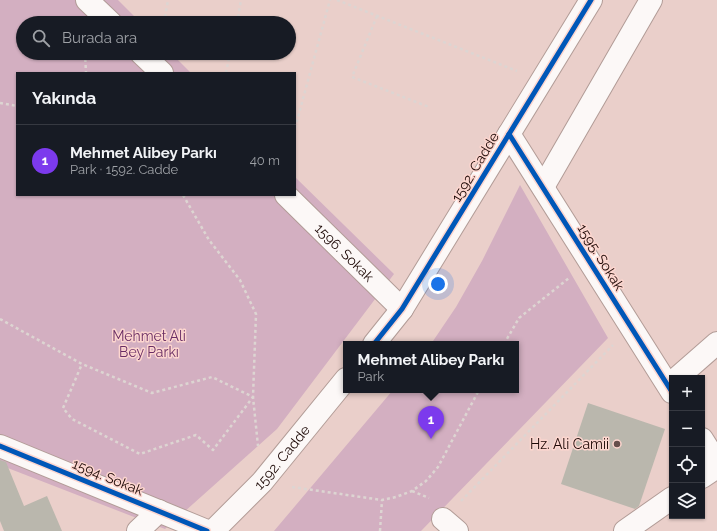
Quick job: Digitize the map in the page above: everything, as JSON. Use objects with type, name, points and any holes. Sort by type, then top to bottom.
[{"type":"street","points":[[87,0],[103,16]]},
{"type":"street","name":"1592. Cadde","points":[[376,341],[402,309],[591,0]]},
{"type":"street","points":[[543,187],[651,0]]},
{"type":"street","points":[[148,60],[161,72]]},
{"type":"street","name":"1595. Sokak","points":[[509,134],[631,327],[669,380]]},
{"type":"street","name":"1596. Sokak","points":[[287,196],[402,309]]},
{"type":"street","points":[[682,375],[717,343]]},
{"type":"street","name":"1592. Cadde","points":[[213,531],[262,482],[343,383]]},
{"type":"street","points":[[705,445],[717,463]]},
{"type":"street","name":"1594. Sokak","points":[[0,446],[207,531]]},
{"type":"street","points":[[705,475],[717,467]]},
{"type":"street","points":[[625,531],[669,500]]},
{"type":"street","points":[[138,531],[159,511]]},
{"type":"path","points":[[165,16],[168,0]]},
{"type":"path","points":[[238,16],[241,0]]},
{"type":"path","points":[[296,124],[330,0]]},
{"type":"path","points":[[337,0],[542,81]]},
{"type":"path","points":[[377,16],[352,77],[430,107]]},
{"type":"path","points":[[85,60],[86,72]]},
{"type":"path","points":[[226,72],[229,60]]},
{"type":"path","points":[[0,103],[16,106]]},
{"type":"path","points":[[506,341],[519,318],[590,262]]},
{"type":"path","points":[[0,319],[82,364],[152,393],[212,377],[253,397],[214,450],[196,435],[140,454],[72,419],[64,408],[82,364]]},
{"type":"path","points":[[450,525],[631,327]]},
{"type":"path","points":[[380,531],[382,500]]},
{"type":"green space","name":"Mehmet Ali Bey Parkı","points":[[0,0],[118,0],[134,16],[16,16],[16,60],[178,60],[190,72],[16,72],[16,196],[296,196],[296,178],[394,274],[277,429],[165,529],[0,465]]},
{"type":"green space","points":[[520,185],[608,338],[421,531],[274,531],[390,393],[519,393],[519,341],[433,341],[456,307],[482,261]]},
{"type":"building","name":"Hz. Ali Camii","points":[[588,403],[665,429],[639,506],[635,509],[561,484]]},
{"type":"building","points":[[0,460],[6,462],[24,506],[47,496],[62,531],[4,531],[0,521]]},
{"type":"cycle path","points":[[376,341],[402,309],[591,0]]},
{"type":"cycle path","points":[[509,134],[669,387]]},
{"type":"cycle path","points":[[0,446],[207,531]]},
{"type":"place","name":"Mehmet Alibey Parkı","points":[[431,439]]},
{"type":"place","name":"Hz. Ali Camii","points":[[617,444]]}]
